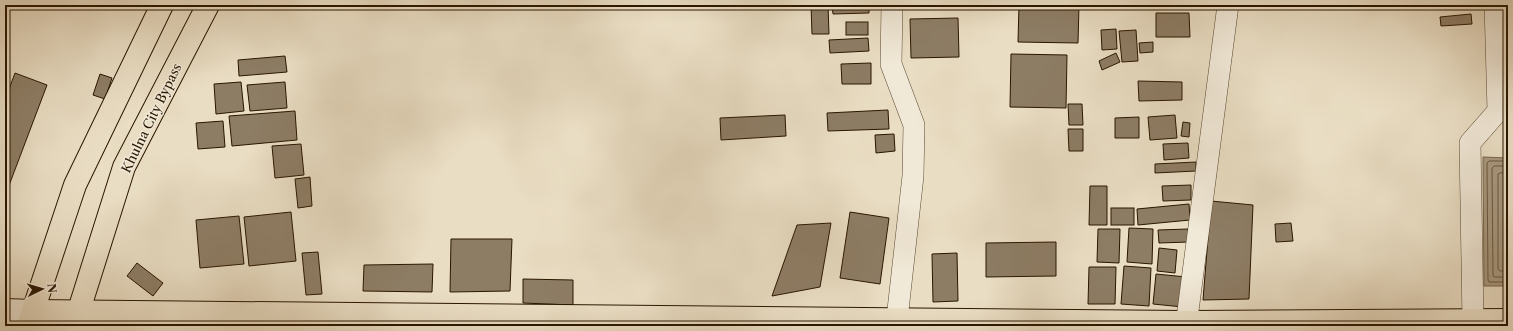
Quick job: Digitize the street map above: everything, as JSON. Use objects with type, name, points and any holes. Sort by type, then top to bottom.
[{"type":"main road","name":"Khulna City Bypass","points":[[76,318],[124,167],[208,5]]},
{"type":"main road","points":[[155,10],[75,185],[31,318],[735,322],[897,319],[942,323],[1186,324],[1473,322],[1508,320]]},
{"type":"street","points":[[892,5],[891,64],[914,125],[913,176],[897,319]]},
{"type":"street","points":[[1186,324],[1228,5]]},
{"type":"street","points":[[1473,322],[1470,144],[1498,111],[1495,5]]},
{"type":"street","points":[[5,310],[31,318]]},
{"type":"water","points":[[1483,157],[1508,158],[1508,286],[1484,286]]},
{"type":"building","points":[[93,5],[104,5],[102,9]]},
{"type":"building","points":[[811,5],[828,5],[829,34],[812,34]]},
{"type":"building","points":[[832,5],[869,5],[869,13],[833,14]]},
{"type":"building","points":[[1019,5],[1079,5],[1078,43],[1018,42]]},
{"type":"building","points":[[1457,5],[1471,5],[1471,7],[1457,8]]},
{"type":"building","points":[[1156,13],[1189,13],[1190,37],[1156,37]]},
{"type":"building","points":[[1471,14],[1472,24],[1441,26],[1440,17]]},
{"type":"building","points":[[958,18],[959,57],[911,58],[910,19]]},
{"type":"building","points":[[846,22],[868,22],[868,35],[846,35]]},
{"type":"building","points":[[1116,29],[1117,49],[1102,50],[1101,30]]},
{"type":"building","points":[[1136,30],[1138,61],[1122,62],[1119,31]]},
{"type":"building","points":[[868,38],[869,51],[830,53],[829,40]]},
{"type":"building","points":[[1153,42],[1153,52],[1140,53],[1139,43]]},
{"type":"building","points":[[1116,53],[1120,62],[1102,70],[1099,61]]},
{"type":"building","points":[[1011,54],[1067,55],[1066,108],[1010,107]]},
{"type":"building","points":[[285,56],[287,72],[239,76],[238,60]]},
{"type":"building","points":[[871,63],[871,84],[842,84],[841,64]]},
{"type":"building","points":[[15,73],[47,85],[5,196],[5,100]]},
{"type":"building","points":[[100,74],[112,78],[105,99],[93,95]]},
{"type":"building","points":[[1138,81],[1182,82],[1182,100],[1139,101]]},
{"type":"building","points":[[241,82],[244,111],[216,114],[214,84]]},
{"type":"building","points":[[285,82],[287,108],[250,111],[247,85]]},
{"type":"building","points":[[1068,104],[1082,104],[1083,125],[1069,125]]},
{"type":"building","points":[[888,110],[889,129],[828,131],[827,113]]},
{"type":"building","points":[[295,111],[297,140],[232,146],[229,116]]},
{"type":"building","points":[[785,115],[786,136],[721,140],[720,118]]},
{"type":"building","points":[[1175,115],[1177,138],[1150,140],[1148,117]]},
{"type":"building","points":[[1139,117],[1139,138],[1115,138],[1115,118]]},
{"type":"building","points":[[223,121],[225,147],[198,149],[196,123]]},
{"type":"building","points":[[1183,122],[1190,123],[1189,137],[1181,136]]},
{"type":"building","points":[[1068,129],[1083,129],[1083,151],[1069,151]]},
{"type":"building","points":[[894,134],[895,151],[876,153],[875,135]]},
{"type":"building","points":[[1188,143],[1189,158],[1164,160],[1163,144]]},
{"type":"building","points":[[301,144],[304,175],[275,178],[272,146]]},
{"type":"building","points":[[1196,162],[1196,171],[1155,173],[1155,164]]},
{"type":"building","points":[[310,177],[312,206],[298,208],[295,179]]},
{"type":"building","points":[[1191,185],[1191,200],[1163,201],[1162,186]]},
{"type":"building","points":[[1090,186],[1107,186],[1107,225],[1089,225]]},
{"type":"building","points":[[1211,201],[1253,205],[1249,299],[1203,300]]},
{"type":"building","points":[[1189,204],[1190,220],[1138,225],[1137,209]]},
{"type":"building","points":[[1111,208],[1134,208],[1134,225],[1111,225]]},
{"type":"building","points":[[291,212],[296,261],[249,266],[244,217]]},
{"type":"building","points":[[850,212],[889,218],[880,284],[840,278]]},
{"type":"building","points":[[239,216],[244,264],[200,268],[196,220]]},
{"type":"building","points":[[831,223],[820,287],[772,296],[797,225]]},
{"type":"building","points":[[1291,223],[1293,241],[1276,242],[1275,224]]},
{"type":"building","points":[[1129,228],[1153,229],[1152,264],[1127,262]]},
{"type":"building","points":[[1098,229],[1120,229],[1119,263],[1097,262]]},
{"type":"building","points":[[1188,229],[1189,242],[1159,243],[1158,230]]},
{"type":"building","points":[[451,239],[512,239],[510,291],[450,292]]},
{"type":"building","points":[[1056,242],[1056,276],[986,277],[986,243]]},
{"type":"building","points":[[1159,248],[1177,250],[1175,273],[1157,271]]},
{"type":"building","points":[[318,252],[322,294],[306,295],[302,253]]},
{"type":"building","points":[[957,253],[958,301],[933,302],[932,254]]},
{"type":"building","points":[[137,263],[163,283],[153,296],[127,276]]},
{"type":"building","points":[[433,264],[432,292],[363,291],[364,265]]},
{"type":"building","points":[[1124,266],[1151,268],[1149,306],[1121,304]]},
{"type":"building","points":[[1089,267],[1116,267],[1115,304],[1088,304]]},
{"type":"building","points":[[1156,274],[1186,277],[1183,307],[1153,304]]},
{"type":"building","points":[[523,279],[573,280],[573,305],[523,303]]},
{"type":"building","points":[[244,323],[259,323],[259,326],[244,326]]}]
